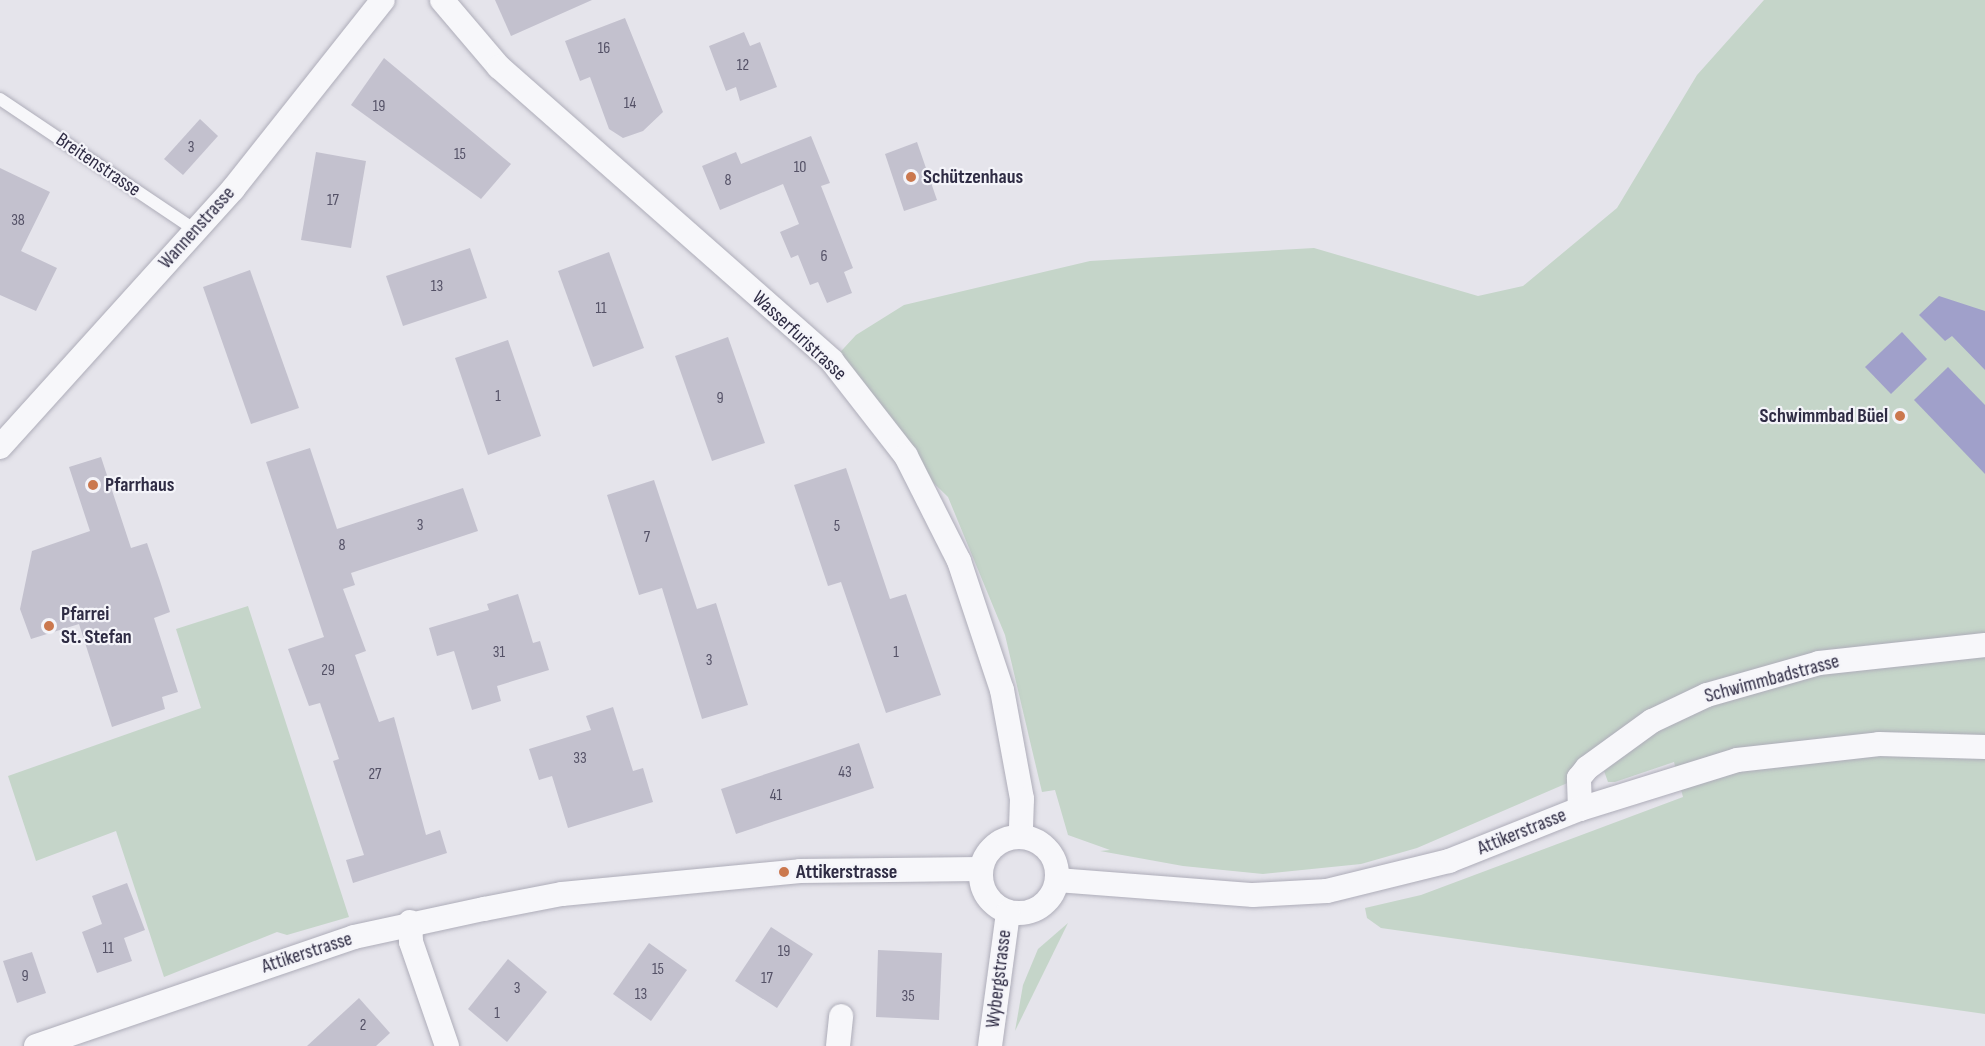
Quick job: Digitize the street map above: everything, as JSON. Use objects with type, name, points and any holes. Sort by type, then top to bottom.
[{"type":"street","name":"Wannenstrasse","points":[[0,447],[195,230],[383,0]]},
{"type":"street","name":"Wasserfuristrasse","points":[[442,0],[499,67],[832,360],[906,456],[958,561],[1002,690],[1022,799],[1021,836]]},
{"type":"street","name":"Schwimmbadstrasse","points":[[1580,809],[1580,778],[1587,768],[1652,721],[1707,695],[1819,663],[1985,645]]},
{"type":"street","name":"Attikerstrasse","points":[[1057,880],[1253,895],[1327,891],[1449,861],[1580,809],[1671,777],[1813,748],[1985,747]]},
{"type":"street","points":[[1021,836],[1049,850],[1057,880],[1045,903],[1034,910],[1008,912],[986,896],[980,869],[999,841],[1021,836]]},
{"type":"street","name":"Attikerstrasse","points":[[36,1046],[175,995],[410,922],[562,894],[695,879],[850,869],[980,869]]},
{"type":"street","name":"Wybergstrasse","points":[[990,1046],[1008,912]]},
{"type":"street","points":[[410,922],[411,942],[441,1043]]},
{"type":"street","points":[[838,1046],[841,1016]]},
{"type":"lane","name":"Breitenstrasse","points":[[0,99],[195,230]]},
{"type":"green space","points":[[1764,0],[1985,0],[1985,1014],[1381,928],[1367,918],[1365,908],[1421,895],[1683,797],[1674,762],[1615,782],[1608,782],[1604,771],[1707,695],[1579,778],[1417,848],[1361,864],[1263,874],[1183,866],[1100,851],[1110,850],[1068,835],[1055,790],[1042,792],[1005,635],[948,497],[906,456],[832,361],[856,335],[904,305],[1090,261],[1314,248],[1478,296],[1523,286],[1617,208],[1697,75]]},
{"type":"green space","points":[[248,606],[349,917],[287,935],[277,932],[164,977],[116,831],[36,861],[8,776],[201,708],[176,629]]},
{"type":"green space","points":[[1068,923],[1015,1031],[1023,985],[1038,949]]},
{"type":"water","points":[[1939,296],[1985,311],[1985,370],[1952,336],[1945,341],[1919,315]]},
{"type":"water","points":[[1902,332],[1927,359],[1891,394],[1865,367]]},
{"type":"water","points":[[1948,367],[1985,405],[1985,474],[1914,400]]},
{"type":"building","points":[[495,0],[592,0],[511,36]]},
{"type":"building","points":[[625,18],[663,112],[643,131],[623,138],[609,129],[590,77],[580,81],[565,41]]},
{"type":"building","points":[[744,32],[750,46],[760,42],[777,87],[740,101],[736,87],[726,91],[709,46]]},
{"type":"building","points":[[384,58],[511,164],[481,199],[351,105]]},
{"type":"building","points":[[200,119],[218,136],[183,175],[164,159]]},
{"type":"building","points":[[811,136],[830,183],[821,186],[853,268],[844,272],[852,293],[827,303],[818,282],[810,285],[798,255],[791,258],[780,232],[799,224],[783,184],[720,210],[702,166],[736,152],[741,164]]},
{"type":"building","name":"Schützenhaus","points":[[917,142],[937,200],[904,211],[885,154]]},
{"type":"building","points":[[316,152],[366,161],[351,248],[301,240]]},
{"type":"building","points":[[0,168],[50,192],[21,251],[57,268],[36,311],[0,295]]},
{"type":"building","points":[[470,248],[487,298],[403,326],[386,276]]},
{"type":"building","points":[[609,252],[644,348],[593,367],[558,271]]},
{"type":"building","points":[[250,270],[299,408],[251,424],[203,287]]},
{"type":"building","points":[[728,337],[765,443],[712,461],[675,356]]},
{"type":"building","points":[[508,340],[541,436],[488,455],[455,358]]},
{"type":"building","points":[[310,448],[337,529],[463,488],[478,531],[351,573],[355,585],[343,589],[366,651],[355,655],[379,722],[394,717],[426,835],[440,830],[447,853],[353,883],[346,860],[364,855],[333,761],[339,759],[320,703],[309,706],[288,649],[324,637],[266,462]]},
{"type":"building","name":"Pfarrei St. Stefan","points":[[101,457],[131,548],[147,543],[160,581],[170,612],[154,618],[178,692],[162,697],[165,709],[112,727],[79,624],[31,639],[20,609],[32,551],[90,531],[69,467]]},
{"type":"building","points":[[846,468],[890,599],[906,594],[941,695],[886,713],[841,582],[828,586],[794,485]]},
{"type":"building","points":[[654,480],[697,609],[716,603],[748,705],[702,719],[662,588],[639,595],[607,495]]},
{"type":"building","points":[[518,594],[533,643],[540,641],[549,670],[497,686],[501,701],[472,710],[454,651],[437,656],[429,628],[489,610],[487,604]]},
{"type":"building","points":[[613,707],[633,771],[643,768],[653,802],[568,828],[552,776],[539,780],[529,749],[591,730],[586,716]]},
{"type":"building","points":[[859,743],[874,788],[736,834],[721,789]]},
{"type":"building","points":[[127,883],[145,930],[124,938],[132,961],[97,973],[82,932],[102,924],[92,896]]},
{"type":"building","points":[[771,927],[813,954],[777,1008],[735,981]]},
{"type":"building","points":[[649,943],[687,970],[651,1021],[613,994]]},
{"type":"building","points":[[878,950],[942,953],[939,1020],[876,1017]]},
{"type":"building","points":[[32,952],[46,993],[17,1003],[3,961]]},
{"type":"building","points":[[508,959],[547,992],[507,1042],[468,1009]]},
{"type":"building","points":[[359,998],[390,1033],[376,1046],[307,1046]]},
{"type":"place","name":"Schützenhaus","points":[[911,177]]},
{"type":"place","name":"Schwimmbad Büel","points":[[1900,416]]},
{"type":"place","name":"Pfarrhaus","points":[[93,485]]},
{"type":"place","name":"Pfarrei St. Stefan","points":[[49,626]]},
{"type":"place","name":"Attikerstrasse","points":[[784,872]]}]
